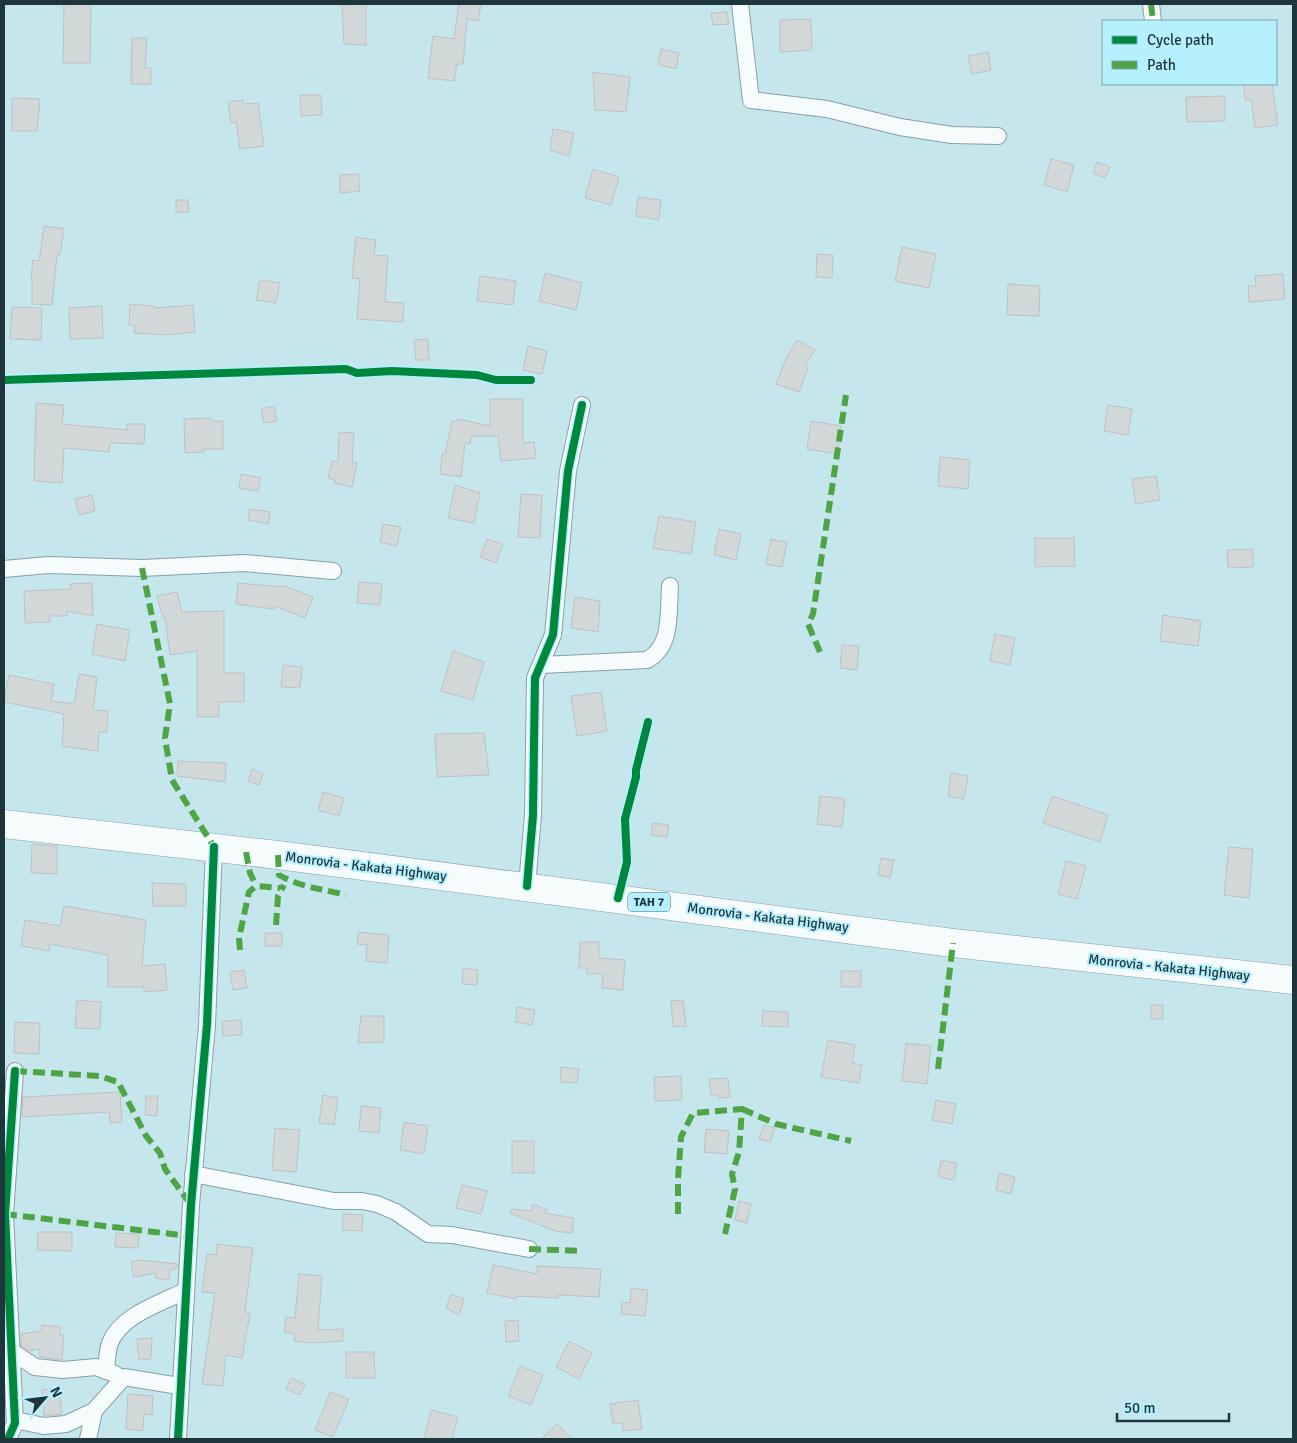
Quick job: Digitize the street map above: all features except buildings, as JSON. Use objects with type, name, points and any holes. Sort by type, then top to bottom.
[{"type":"highway","name":"Monrovia - Kakata Highway","points":[[4,824],[214,847],[527,886],[952,943],[1293,980]]},
{"type":"street","points":[[740,4],[751,100],[827,109],[900,127],[952,135],[998,136]]},
{"type":"street","points":[[1151,4],[1153,20]]},
{"type":"street","points":[[527,886],[533,815],[535,678],[553,635],[568,471],[582,405]]},
{"type":"street","points":[[4,569],[48,565],[142,568],[244,563],[333,571]]},
{"type":"street","points":[[541,666],[647,660],[656,655],[665,641],[670,586]]},
{"type":"street","points":[[178,1439],[179,1386],[185,1291],[207,1025],[214,847]]},
{"type":"street","points":[[8,1439],[14,1420],[5,1214],[15,1072]]},
{"type":"street","points":[[194,1174],[334,1201],[362,1201],[377,1204],[396,1212],[428,1234],[452,1235],[529,1249]]},
{"type":"street","points":[[106,1371],[109,1344],[120,1326],[140,1313],[185,1291]]},
{"type":"street","points":[[11,1351],[36,1367],[64,1370],[96,1366],[124,1377],[179,1386]]},
{"type":"street","points":[[14,1420],[44,1426],[66,1424],[94,1411],[124,1377]]},
{"type":"street","points":[[88,1439],[94,1411]]},
{"type":"marked path","points":[[1151,4],[1153,20]]},
{"type":"marked path","points":[[820,652],[808,624],[813,614],[846,395]]},
{"type":"marked path","points":[[142,568],[170,704],[165,738],[172,780],[214,847]]},
{"type":"marked path","points":[[246,852],[250,873],[256,886]]},
{"type":"marked path","points":[[278,855],[279,875],[303,885],[346,895]]},
{"type":"marked path","points":[[276,925],[278,896],[284,885]]},
{"type":"marked path","points":[[240,950],[239,938],[249,892],[256,886],[280,888]]},
{"type":"marked path","points":[[938,1069],[953,943]]},
{"type":"marked path","points":[[15,1071],[100,1076],[118,1082],[146,1136],[160,1153],[165,1169],[191,1205]]},
{"type":"marked path","points":[[742,1109],[776,1124],[851,1141]]},
{"type":"marked path","points":[[678,1214],[681,1137],[693,1113],[742,1109],[739,1152],[732,1174],[735,1189],[725,1234]]},
{"type":"marked path","points":[[5,1214],[188,1236]]},
{"type":"marked path","points":[[529,1249],[583,1251]]},
{"type":"cycle path","points":[[4,380],[346,369],[357,373],[392,371],[477,375],[496,380],[531,380]]},
{"type":"cycle path","points":[[527,886],[533,815],[535,678],[553,635],[568,471],[582,405]]},
{"type":"cycle path","points":[[618,898],[627,862],[625,819],[648,722]]},
{"type":"cycle path","points":[[178,1439],[191,1205],[207,1025],[214,847]]},
{"type":"cycle path","points":[[8,1439],[15,1423],[5,1214],[15,1071]]}]
